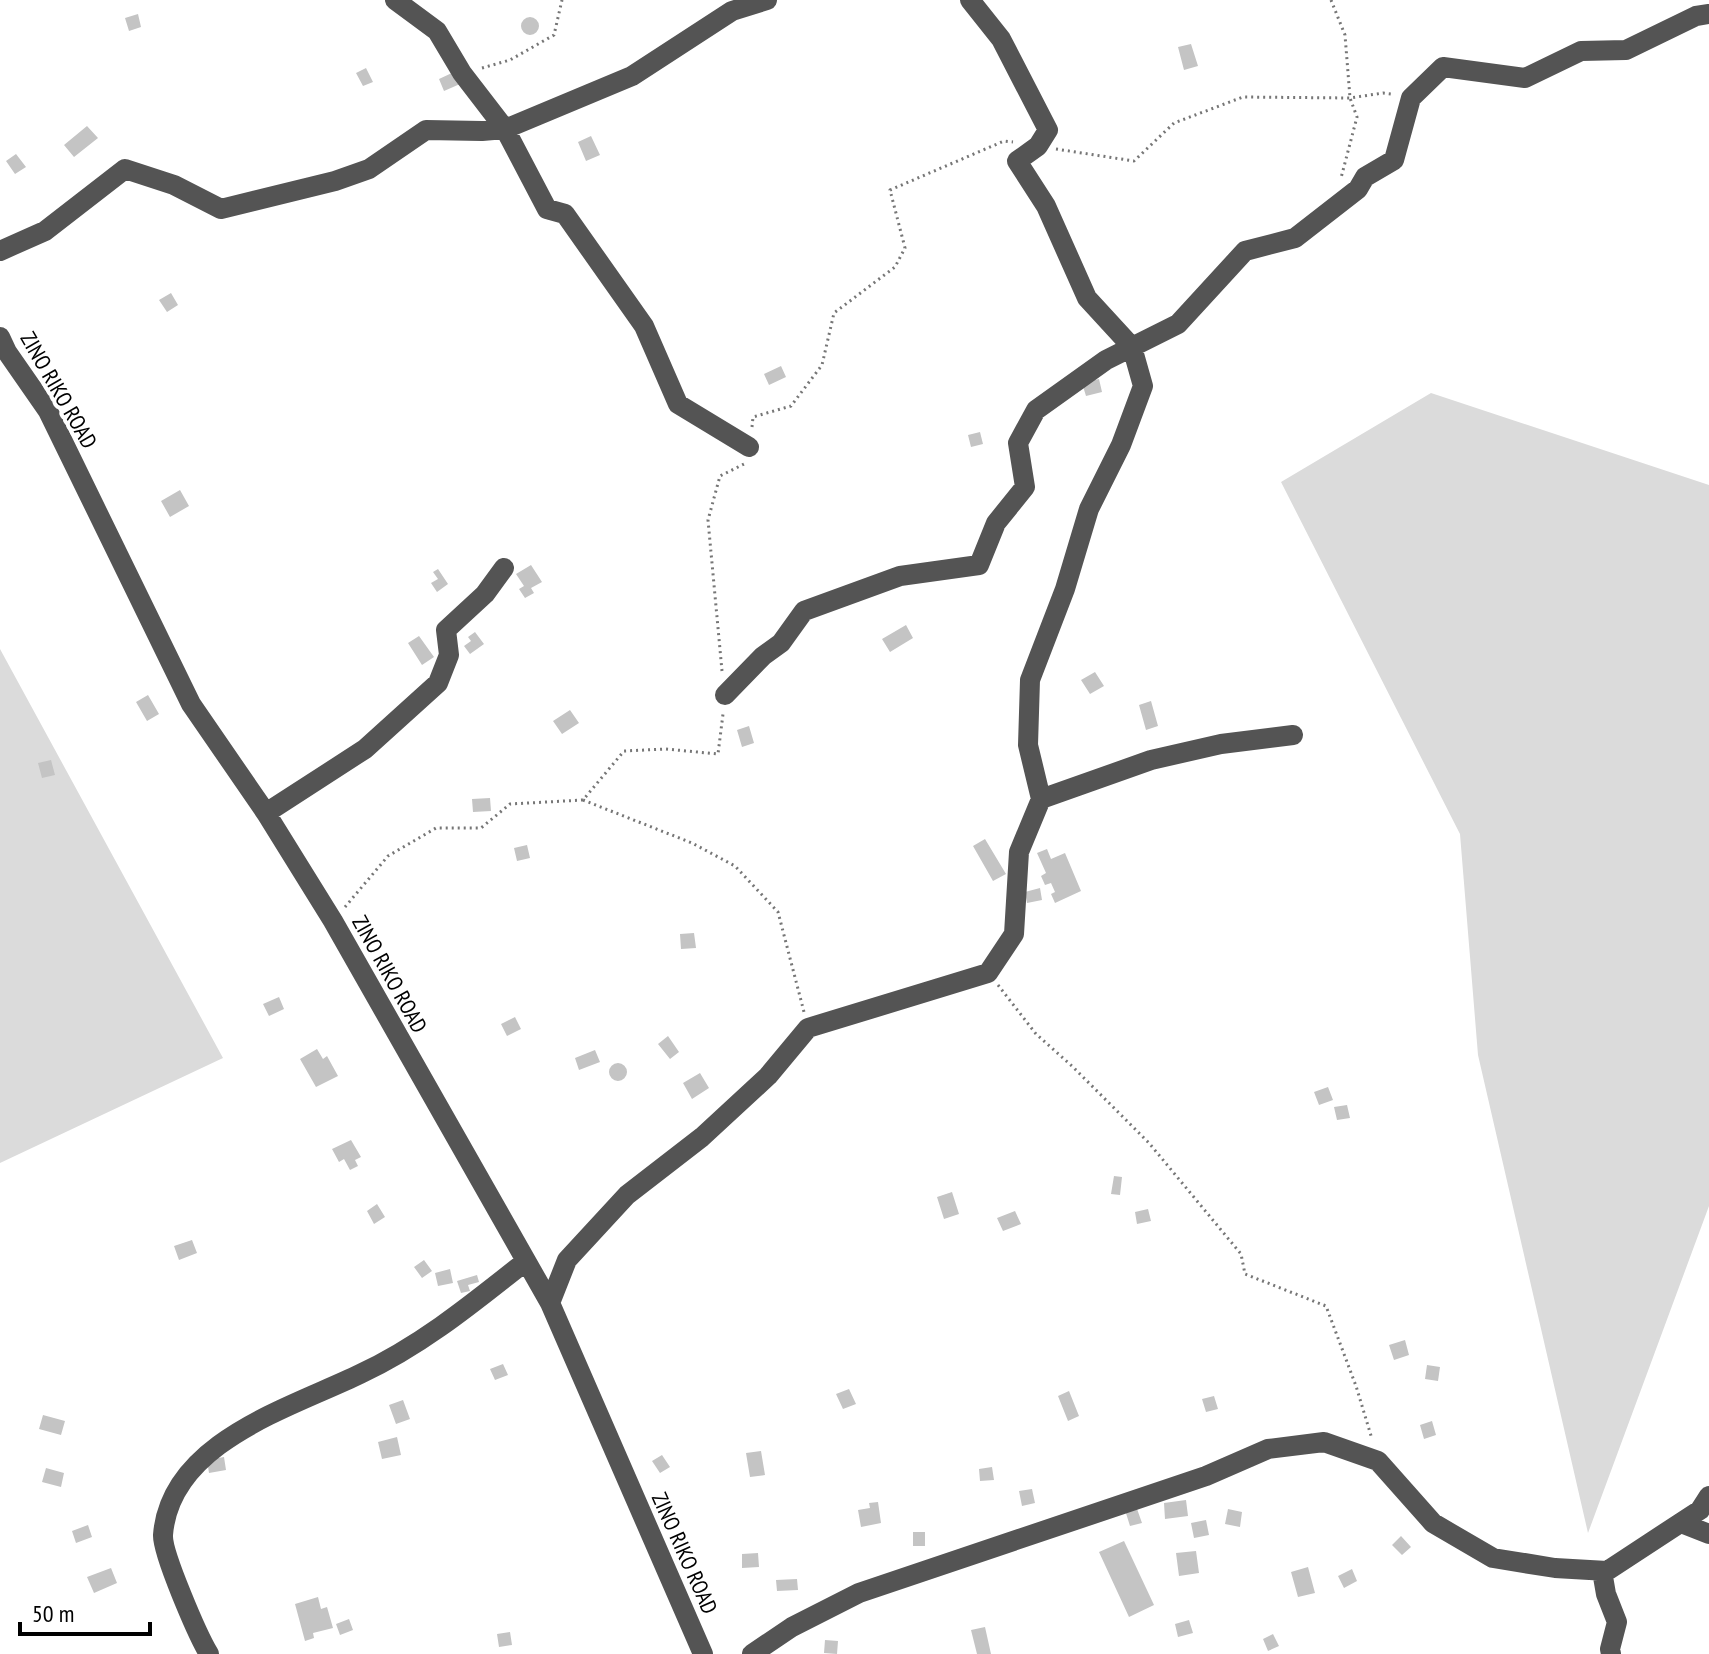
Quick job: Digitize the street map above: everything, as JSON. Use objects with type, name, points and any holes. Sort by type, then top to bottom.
[{"type":"street","points":[[395,0],[437,31],[462,73],[505,129],[547,209],[565,214],[644,326],[678,404],[749,447]]},
{"type":"street","points":[[0,251],[45,231],[125,169],[174,185],[221,209],[335,181],[369,169],[426,130],[505,129],[632,76],[732,11],[767,0]]},
{"type":"street","points":[[550,1303],[567,1260],[627,1195],[702,1137],[768,1076],[808,1028],[988,973],[1014,934],[1019,852],[1041,799],[1028,745],[1030,680],[1065,589],[1089,509],[1121,445],[1143,386],[1132,347],[1087,298],[1046,206],[1017,161],[1038,146],[1048,130],[1001,39],[970,0]]},
{"type":"street","points":[[725,695],[763,656],[781,643],[804,611],[900,576],[979,565],[996,523],[1025,487],[1018,443],[1036,410],[1106,360],[1178,324],[1245,251],[1295,238],[1358,189],[1365,177],[1394,160],[1411,98],[1443,67],[1525,78],[1581,51],[1626,50],[1696,16],[1709,14]]},
{"type":"street","name":"ZINO RIKO ROAD","points":[[0,337],[48,411],[191,704],[266,813],[333,921],[550,1303],[703,1654]]},
{"type":"street","points":[[266,813],[365,749],[438,683],[449,655],[446,630],[485,594],[504,568]]},
{"type":"street","points":[[1041,799],[1151,760],[1221,744],[1293,735]]},
{"type":"street","points":[[209,1654],[196,1631],[163,1538],[172,1498],[209,1451],[302,1398],[360,1374],[428,1337],[526,1261]]},
{"type":"street","points":[[752,1654],[792,1627],[859,1593],[1206,1476],[1268,1449],[1324,1442],[1378,1461],[1433,1523],[1493,1558],[1555,1568],[1607,1571],[1700,1510],[1709,1496]]},
{"type":"street","points":[[1681,1523],[1709,1534]]},
{"type":"street","points":[[1602,1571],[1606,1594],[1617,1622],[1611,1654]]},
{"type":"path","points":[[462,73],[510,60],[554,35],[562,0]]},
{"type":"path","points":[[1331,0],[1345,35],[1350,98],[1357,117],[1340,181]]},
{"type":"path","points":[[583,800],[624,751],[666,749],[718,754],[725,695],[708,520],[720,476],[747,462],[753,417],[791,406],[822,365],[834,313],[895,267],[905,248],[890,190],[1004,141],[1134,161],[1174,123],[1243,97],[1311,95],[1350,98],[1383,93],[1411,98]]},
{"type":"path","points":[[333,921],[388,856],[436,828],[481,828],[510,804],[583,800],[692,843],[735,866],[778,912],[808,1028]]},
{"type":"path","points":[[988,973],[1036,1034],[1149,1143],[1241,1254],[1245,1274],[1326,1306],[1356,1386],[1378,1461]]},
{"type":"shaded area","points":[[1431,393],[1709,485],[1709,1206],[1588,1533],[1478,1055],[1460,834],[1281,482]]},
{"type":"shaded area","points":[[0,649],[223,1058],[0,1163]]},
{"type":"building","points":[[138,14],[141,27],[129,31],[125,18]]},
{"type":"building","points":[[530,17],[539,26],[530,35],[521,26]]},
{"type":"building","points":[[1191,44],[1198,66],[1184,70],[1178,47]]},
{"type":"building","points":[[366,68],[373,82],[363,86],[356,73]]},
{"type":"building","points":[[454,72],[460,84],[444,91],[439,79]]},
{"type":"building","points":[[87,126],[98,138],[74,157],[64,145]]},
{"type":"building","points":[[591,136],[600,155],[586,161],[578,142]]},
{"type":"building","points":[[16,154],[26,167],[15,174],[6,161]]},
{"type":"building","points":[[171,293],[178,305],[167,312],[159,300]]},
{"type":"building","points":[[781,366],[786,377],[769,385],[764,374]]},
{"type":"building","points":[[1099,379],[1102,392],[1086,396],[1082,383]]},
{"type":"building","points":[[980,432],[983,444],[971,447],[968,435]]},
{"type":"building","points":[[180,490],[189,506],[170,517],[161,501]]},
{"type":"building","points":[[531,565],[542,582],[531,588],[534,593],[525,598],[519,589],[524,586],[516,574]]},
{"type":"building","points":[[438,569],[448,584],[437,592],[431,583],[438,579],[433,572]]},
{"type":"building","points":[[906,625],[913,638],[890,652],[882,639]]},
{"type":"building","points":[[475,632],[484,644],[470,654],[464,646],[471,641],[468,637]]},
{"type":"building","points":[[419,636],[434,657],[422,665],[408,643]]},
{"type":"building","points":[[1095,672],[1104,686],[1090,694],[1081,680]]},
{"type":"building","points":[[148,695],[159,714],[147,721],[136,702]]},
{"type":"building","points":[[1151,701],[1158,726],[1146,730],[1139,705]]},
{"type":"building","points":[[570,710],[579,723],[562,734],[553,721]]},
{"type":"building","points":[[749,726],[754,743],[742,747],[737,730]]},
{"type":"building","points":[[51,760],[55,775],[42,778],[38,763]]},
{"type":"building","points":[[490,798],[491,811],[473,812],[472,799]]},
{"type":"building","points":[[985,839],[1006,874],[993,881],[973,846]]},
{"type":"building","points":[[527,845],[530,858],[517,861],[514,848]]},
{"type":"building","points":[[1047,849],[1051,859],[1065,853],[1081,891],[1055,903],[1051,883],[1045,885],[1041,876],[1046,873],[1037,853]]},
{"type":"building","points":[[1040,888],[1042,900],[1027,903],[1025,892]]},
{"type":"building","points":[[694,933],[696,948],[681,949],[680,934]]},
{"type":"building","points":[[279,997],[284,1009],[269,1016],[263,1004]]},
{"type":"building","points":[[515,1017],[521,1029],[507,1036],[501,1024]]},
{"type":"building","points":[[668,1036],[679,1052],[670,1059],[658,1044]]},
{"type":"building","points":[[317,1049],[323,1059],[327,1056],[338,1076],[316,1087],[300,1059]]},
{"type":"building","points":[[595,1050],[600,1062],[579,1070],[575,1058]]},
{"type":"building","points":[[618,1063],[627,1072],[618,1081],[609,1072]]},
{"type":"building","points":[[700,1073],[709,1088],[692,1099],[683,1083]]},
{"type":"building","points":[[1328,1087],[1333,1100],[1319,1105],[1314,1092]]},
{"type":"building","points":[[1347,1105],[1350,1118],[1337,1120],[1334,1107]]},
{"type":"building","points":[[351,1140],[361,1157],[355,1160],[358,1166],[350,1170],[344,1159],[339,1162],[332,1149]]},
{"type":"building","points":[[1114,1176],[1122,1177],[1120,1195],[1111,1194]]},
{"type":"building","points":[[952,1192],[959,1214],[944,1219],[937,1197]]},
{"type":"building","points":[[377,1204],[385,1217],[374,1224],[367,1211]]},
{"type":"building","points":[[1148,1209],[1151,1221],[1137,1224],[1135,1212]]},
{"type":"building","points":[[1015,1211],[1021,1224],[1003,1231],[997,1218]]},
{"type":"building","points":[[192,1240],[197,1253],[179,1260],[174,1246]]},
{"type":"building","points":[[424,1260],[432,1271],[422,1278],[414,1267]]},
{"type":"building","points":[[450,1269],[453,1283],[438,1286],[435,1273]]},
{"type":"building","points":[[477,1275],[479,1282],[468,1285],[470,1291],[461,1293],[457,1281]]},
{"type":"building","points":[[1405,1340],[1409,1355],[1394,1360],[1389,1345]]},
{"type":"building","points":[[503,1364],[508,1375],[495,1380],[490,1369]]},
{"type":"building","points":[[1427,1365],[1440,1367],[1438,1381],[1425,1379]]},
{"type":"building","points":[[849,1389],[856,1404],[843,1409],[836,1394]]},
{"type":"building","points":[[1069,1391],[1079,1416],[1068,1421],[1058,1396]]},
{"type":"building","points":[[1214,1396],[1218,1409],[1206,1412],[1202,1399]]},
{"type":"building","points":[[403,1400],[410,1419],[396,1424],[389,1405]]},
{"type":"building","points":[[43,1415],[65,1421],[61,1435],[39,1429]]},
{"type":"building","points":[[1432,1421],[1436,1435],[1424,1439],[1420,1425]]},
{"type":"building","points":[[397,1437],[401,1455],[382,1459],[378,1442]]},
{"type":"building","points":[[761,1451],[765,1475],[750,1477],[746,1453]]},
{"type":"building","points":[[662,1455],[670,1467],[660,1473],[652,1461]]},
{"type":"building","points":[[224,1457],[226,1470],[209,1473],[207,1460]]},
{"type":"building","points":[[992,1467],[994,1480],[980,1481],[979,1469]]},
{"type":"building","points":[[46,1468],[64,1473],[61,1487],[42,1482]]},
{"type":"building","points":[[1032,1489],[1035,1503],[1022,1506],[1019,1491]]},
{"type":"building","points":[[1186,1500],[1188,1516],[1165,1519],[1164,1503]]},
{"type":"building","points":[[878,1502],[881,1523],[861,1527],[858,1510],[870,1508],[869,1503]]},
{"type":"building","points":[[1136,1506],[1142,1523],[1130,1526],[1125,1510]]},
{"type":"building","points":[[1228,1509],[1242,1512],[1240,1527],[1225,1524]]},
{"type":"building","points":[[1206,1520],[1209,1535],[1194,1538],[1191,1523]]},
{"type":"building","points":[[88,1525],[92,1537],[76,1543],[72,1531]]},
{"type":"building","points":[[913,1532],[925,1532],[925,1546],[913,1546]]},
{"type":"building","points":[[1401,1536],[1411,1547],[1402,1555],[1392,1545]]},
{"type":"building","points":[[1124,1541],[1154,1605],[1129,1617],[1099,1552]]},
{"type":"building","points":[[1196,1551],[1199,1573],[1179,1576],[1176,1553]]},
{"type":"building","points":[[758,1553],[759,1567],[742,1568],[742,1554]]},
{"type":"building","points":[[1308,1567],[1315,1593],[1298,1597],[1291,1572]]},
{"type":"building","points":[[111,1568],[117,1583],[94,1593],[87,1577]]},
{"type":"building","points":[[1352,1569],[1357,1581],[1344,1588],[1338,1576]]},
{"type":"building","points":[[797,1579],[798,1590],[777,1591],[776,1580]]},
{"type":"building","points":[[318,1597],[321,1609],[327,1607],[333,1628],[313,1633],[314,1638],[305,1641],[295,1604]]},
{"type":"building","points":[[349,1619],[353,1630],[340,1635],[336,1624]]},
{"type":"building","points":[[1189,1620],[1193,1633],[1178,1637],[1175,1624]]},
{"type":"building","points":[[985,1627],[991,1654],[977,1654],[971,1630]]},
{"type":"building","points":[[510,1632],[512,1645],[499,1647],[497,1634]]},
{"type":"building","points":[[1273,1634],[1279,1646],[1268,1651],[1263,1639]]},
{"type":"building","points":[[825,1640],[838,1641],[837,1654],[824,1653]]}]
